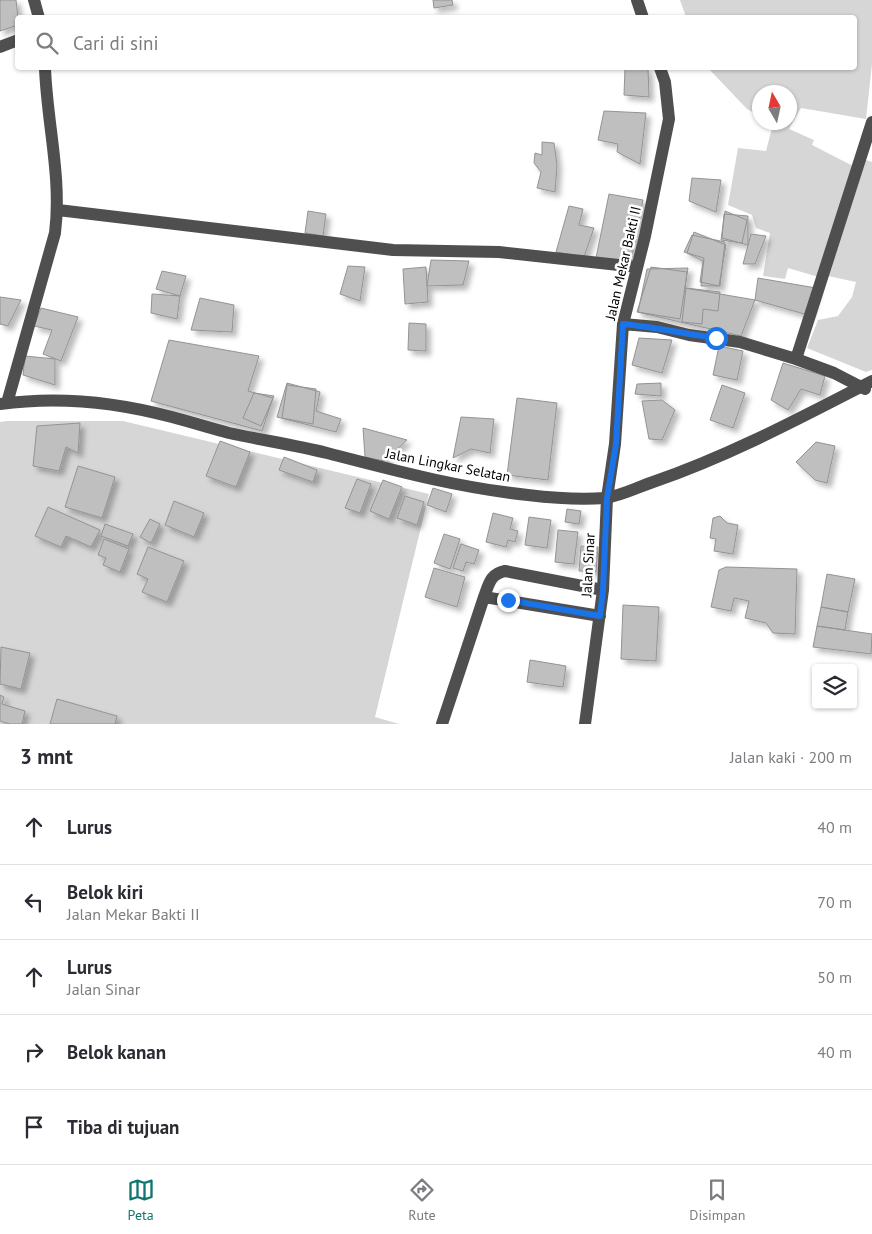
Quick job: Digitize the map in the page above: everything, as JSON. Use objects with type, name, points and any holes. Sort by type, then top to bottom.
[{"type":"street","points":[[34,0],[38,15]]},
{"type":"street","points":[[637,0],[643,15]]},
{"type":"street","points":[[0,47],[15,41]]},
{"type":"street","points":[[3,404],[55,233],[58,210],[45,70]]},
{"type":"street","name":"Jalan Mekar Bakti II","points":[[607,498],[616,444],[623,324],[669,119],[665,82],[661,70]]},
{"type":"street","points":[[796,359],[872,122]]},
{"type":"street","points":[[58,210],[393,250],[499,252],[637,267]]},
{"type":"street","points":[[623,324],[656,327],[740,342],[834,373],[866,389]]},
{"type":"street","name":"Jalan Lingkar Selatan","points":[[3,404],[54,400],[87,401],[169,416],[228,432],[461,485],[558,498],[607,498],[674,475],[710,460],[866,389],[872,381]]},
{"type":"street","name":"Jalan Sinar","points":[[585,724],[603,590],[607,498]]},
{"type":"street","points":[[442,724],[484,597],[491,579],[497,573],[505,571],[603,590]]},
{"type":"street","points":[[484,597],[600,616]]},
{"type":"shaded area","points":[[680,0],[872,0],[872,64],[866,119],[801,108],[797,115],[797,85],[752,85],[752,112],[710,70],[857,70],[857,15],[685,15]]},
{"type":"shaded area","points":[[771,130],[791,130],[814,140],[812,145],[859,169],[822,278],[788,268],[785,279],[763,276],[770,233],[756,228],[752,215],[728,205],[738,148],[766,151]]},
{"type":"shaded area","points":[[866,160],[872,162],[872,370],[866,372],[807,348],[818,320],[838,316],[852,297],[856,282],[828,276]]},
{"type":"shaded area","points":[[123,421],[429,494],[375,717],[399,724],[0,724],[0,422]]},
{"type":"building","points":[[0,0],[16,0],[18,15],[15,15],[15,26],[0,31]]},
{"type":"building","points":[[433,0],[452,0],[453,5],[434,8]]},
{"type":"building","points":[[625,70],[648,70],[649,97],[624,95]]},
{"type":"building","points":[[604,111],[646,113],[640,164],[617,152],[618,144],[598,140]]},
{"type":"building","points":[[542,142],[554,143],[557,165],[555,192],[537,188],[541,172],[534,163],[535,153],[542,155]]},
{"type":"building","points":[[692,178],[721,180],[716,212],[689,201]]},
{"type":"building","points":[[609,194],[643,200],[631,262],[596,258]]},
{"type":"building","points":[[569,206],[583,209],[579,225],[594,228],[584,257],[556,252]]},
{"type":"building","points":[[308,211],[326,214],[323,236],[305,233]]},
{"type":"building","points":[[725,211],[747,220],[742,243],[721,240]]},
{"type":"building","points":[[724,214],[748,216],[748,245],[722,238]]},
{"type":"building","points":[[694,232],[726,245],[719,286],[700,282],[703,261],[687,253]]},
{"type":"building","points":[[751,234],[766,236],[755,264],[743,264]]},
{"type":"building","points":[[692,235],[725,242],[720,286],[701,286],[704,258],[684,252]]},
{"type":"building","points":[[431,260],[469,261],[463,285],[427,286]]},
{"type":"building","points":[[348,266],[365,267],[360,301],[340,294]]},
{"type":"building","points":[[426,267],[428,302],[405,304],[403,269]]},
{"type":"building","points":[[651,267],[687,272],[685,288],[755,300],[741,336],[637,312]]},
{"type":"building","points":[[688,268],[680,319],[638,312],[647,269]]},
{"type":"building","points":[[162,271],[186,276],[180,296],[156,289]]},
{"type":"building","points":[[758,278],[816,288],[808,315],[755,300]]},
{"type":"building","points":[[686,288],[720,292],[718,311],[703,309],[702,324],[682,322]]},
{"type":"building","points":[[152,294],[180,296],[177,319],[151,313]]},
{"type":"building","points":[[0,297],[21,300],[8,326],[0,324]]},
{"type":"building","points":[[200,298],[234,305],[232,332],[191,330]]},
{"type":"building","points":[[41,308],[78,317],[61,361],[43,354],[52,330],[34,326]]},
{"type":"building","points":[[409,323],[426,324],[426,351],[408,350]]},
{"type":"building","points":[[639,338],[672,340],[662,373],[632,365]]},
{"type":"building","points":[[169,340],[259,356],[248,391],[273,398],[262,431],[151,401]]},
{"type":"building","points":[[719,346],[743,351],[737,380],[713,375]]},
{"type":"building","points":[[25,356],[55,359],[55,385],[23,375]]},
{"type":"building","points":[[783,363],[825,376],[820,395],[801,389],[788,410],[771,400]]},
{"type":"building","points":[[287,383],[320,392],[316,411],[341,419],[336,432],[277,417]]},
{"type":"building","points":[[661,383],[661,396],[635,394],[637,384]]},
{"type":"building","points":[[287,385],[316,389],[313,424],[282,418]]},
{"type":"building","points":[[722,385],[745,393],[733,428],[710,420]]},
{"type":"building","points":[[254,393],[274,396],[261,426],[243,418]]},
{"type":"building","points":[[517,398],[557,403],[548,480],[507,475]]},
{"type":"building","points":[[662,400],[675,410],[662,440],[649,439],[642,401]]},
{"type":"building","points":[[461,417],[494,419],[490,453],[471,449],[453,458]]},
{"type":"building","points":[[80,423],[78,453],[66,447],[59,471],[33,466],[37,426]]},
{"type":"building","points":[[363,428],[407,440],[384,461],[365,457]]},
{"type":"building","points":[[220,441],[250,452],[236,487],[206,476]]},
{"type":"building","points":[[816,442],[835,446],[827,483],[815,480],[796,462]]},
{"type":"building","points":[[284,457],[317,470],[313,482],[279,470]]},
{"type":"building","points":[[78,466],[115,477],[102,518],[65,507]]},
{"type":"building","points":[[357,479],[371,484],[360,513],[345,508]]},
{"type":"building","points":[[383,480],[402,487],[389,519],[370,511]]},
{"type":"building","points":[[433,488],[452,494],[446,512],[427,505]]},
{"type":"building","points":[[405,496],[424,502],[417,525],[397,518]]},
{"type":"building","points":[[174,501],[204,513],[194,537],[165,525]]},
{"type":"building","points":[[48,507],[100,530],[91,547],[66,536],[61,547],[35,536]]},
{"type":"building","points":[[567,509],[581,511],[579,524],[565,522]]},
{"type":"building","points":[[493,513],[513,518],[510,529],[518,531],[515,542],[508,540],[506,547],[486,542]]},
{"type":"building","points":[[720,516],[727,523],[738,525],[733,554],[714,551],[716,539],[710,538],[713,518]]},
{"type":"building","points":[[529,517],[551,520],[547,548],[525,545]]},
{"type":"building","points":[[150,519],[160,524],[151,543],[140,537]]},
{"type":"building","points":[[105,524],[133,534],[128,546],[101,536]]},
{"type":"building","points":[[558,530],[578,532],[574,564],[555,562]]},
{"type":"building","points":[[444,534],[460,539],[450,569],[434,563]]},
{"type":"building","points":[[104,539],[129,549],[120,572],[103,565],[106,558],[98,555]]},
{"type":"building","points":[[461,544],[479,550],[474,564],[466,562],[463,571],[453,568]]},
{"type":"building","points":[[581,546],[598,547],[596,572],[579,571]]},
{"type":"building","points":[[148,547],[184,561],[167,602],[142,592],[148,579],[137,574]]},
{"type":"building","points":[[726,567],[797,569],[795,634],[773,633],[766,623],[745,618],[749,601],[734,598],[731,611],[711,607],[719,570]]},
{"type":"building","points":[[434,568],[465,577],[457,607],[425,597]]},
{"type":"building","points":[[827,574],[855,579],[848,612],[821,607]]},
{"type":"building","points":[[623,605],[659,607],[656,661],[621,659]]},
{"type":"building","points":[[821,607],[848,612],[845,630],[817,626]]},
{"type":"building","points":[[817,626],[872,634],[871,654],[813,647]]},
{"type":"building","points":[[1,647],[30,653],[21,689],[0,684]]},
{"type":"building","points":[[530,660],[566,666],[563,687],[527,682]]},
{"type":"building","points":[[0,695],[4,697],[2,704],[25,711],[22,724],[10,724],[0,721]]},
{"type":"building","points":[[57,699],[117,716],[115,724],[50,724]]},
{"type":"route","points":[[508,600],[600,616],[607,498],[616,444],[623,324],[656,327],[716,338]]}]
